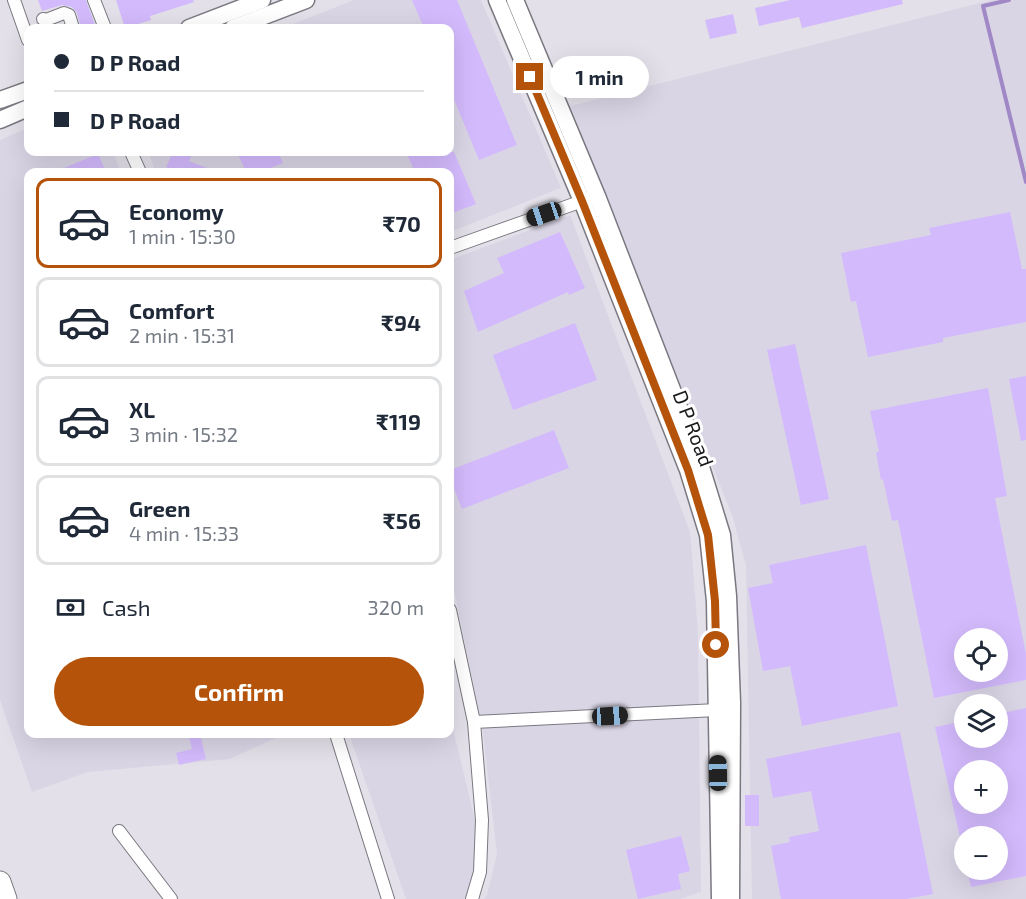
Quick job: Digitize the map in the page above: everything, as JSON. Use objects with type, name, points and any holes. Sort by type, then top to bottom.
[{"type":"highway","points":[[0,882],[6,899]]},
{"type":"street","points":[[14,0],[24,29]]},
{"type":"street","points":[[94,0],[103,24]]},
{"type":"street","points":[[199,24],[262,0]]},
{"type":"street","points":[[243,24],[306,0]]},
{"type":"street","name":"D P Road","points":[[497,0],[590,198]]},
{"type":"street","name":"D P Road","points":[[515,0],[722,535],[717,555],[715,601],[717,710],[725,752],[731,899]]},
{"type":"street","points":[[43,19],[64,13],[69,15],[72,24]]},
{"type":"street","points":[[0,100],[24,91]]},
{"type":"street","points":[[0,120],[24,110]]},
{"type":"street","points":[[454,247],[590,198]]},
{"type":"street","name":"D P Road","points":[[717,555],[728,596],[720,899]]},
{"type":"street","points":[[454,629],[474,722],[482,820],[480,872],[471,899]]},
{"type":"street","points":[[474,722],[717,710]]},
{"type":"street","points":[[337,738],[388,899]]},
{"type":"street","points":[[118,831],[171,899]]},
{"type":"shaded area","points":[[354,0],[481,0],[561,188],[454,230],[454,168],[154,168],[150,156],[454,156],[454,24],[293,24]]},
{"type":"shaded area","points":[[992,0],[1026,0],[1026,899],[752,899],[746,566],[733,518],[570,106]]},
{"type":"shaded area","points":[[24,130],[24,156],[115,156],[119,168],[24,168],[24,738],[275,738],[230,759],[88,772],[32,792],[0,700],[0,140]]},
{"type":"shaded area","points":[[570,215],[690,532],[698,632],[701,892],[680,899],[484,899],[497,854],[483,732],[454,590],[454,258]]},
{"type":"shaded area","points":[[454,733],[481,846],[474,883],[464,899],[406,899],[350,738],[454,738]]},
{"type":"building","points":[[38,0],[86,0],[95,24],[80,24],[77,13],[72,7],[62,5],[42,11]]},
{"type":"building","points":[[116,0],[193,0],[194,2],[150,16],[151,20],[138,24],[124,24]]},
{"type":"building","points":[[412,0],[457,0],[517,145],[479,160],[454,100],[454,24],[422,24]]},
{"type":"building","points":[[790,0],[902,0],[903,4],[802,28],[799,17],[759,26],[755,8]]},
{"type":"building","points":[[733,14],[737,33],[710,39],[705,20]]},
{"type":"building","points":[[454,152],[476,204],[454,212],[454,168],[413,168],[408,156],[454,156]]},
{"type":"building","points":[[93,156],[99,156],[104,168],[64,168]]},
{"type":"building","points":[[171,156],[191,156],[189,161],[207,168],[169,168],[166,167]]},
{"type":"building","points":[[239,156],[280,156],[283,163],[270,168],[244,168]]},
{"type":"building","points":[[1010,212],[1022,269],[1026,269],[1026,322],[943,338],[943,342],[868,357],[856,301],[851,302],[841,253],[931,235],[929,228]]},
{"type":"building","points":[[560,232],[585,288],[569,295],[568,292],[478,332],[464,291],[504,273],[497,258]]},
{"type":"building","points":[[575,323],[597,380],[513,410],[493,355]]},
{"type":"building","points":[[795,344],[829,499],[801,505],[767,350]]},
{"type":"building","points":[[1026,376],[1026,440],[1021,441],[1009,379]]},
{"type":"building","points":[[988,388],[1007,496],[995,498],[1026,654],[1026,680],[934,698],[898,520],[892,521],[883,479],[881,480],[876,452],[879,452],[870,411]]},
{"type":"building","points":[[554,430],[569,468],[462,509],[454,488],[454,468]]},
{"type":"building","points":[[866,545],[898,706],[802,726],[790,666],[763,671],[748,588],[773,583],[769,565]]},
{"type":"building","points":[[1026,708],[1026,876],[1008,880],[1008,826],[958,826],[955,814],[1008,814],[1008,760],[954,760],[954,811],[935,727],[954,723],[954,748],[1008,748],[1008,712]]},
{"type":"building","points":[[900,732],[933,894],[906,899],[781,899],[771,846],[790,842],[789,837],[819,831],[811,791],[773,798],[766,759]]},
{"type":"building","points":[[189,738],[201,738],[206,759],[179,765],[176,753],[192,749]]},
{"type":"building","points":[[745,795],[759,795],[759,826],[745,826]]},
{"type":"building","points":[[681,836],[690,871],[678,874],[681,889],[638,899],[626,850]]},
{"type":"building","points":[[969,880],[1006,880],[971,887]]},
{"type":"waterway","points":[[1009,0],[983,6],[1026,182]]},
{"type":"route","points":[[530,77],[582,201],[688,470],[708,535],[715,601],[716,645]]}]
